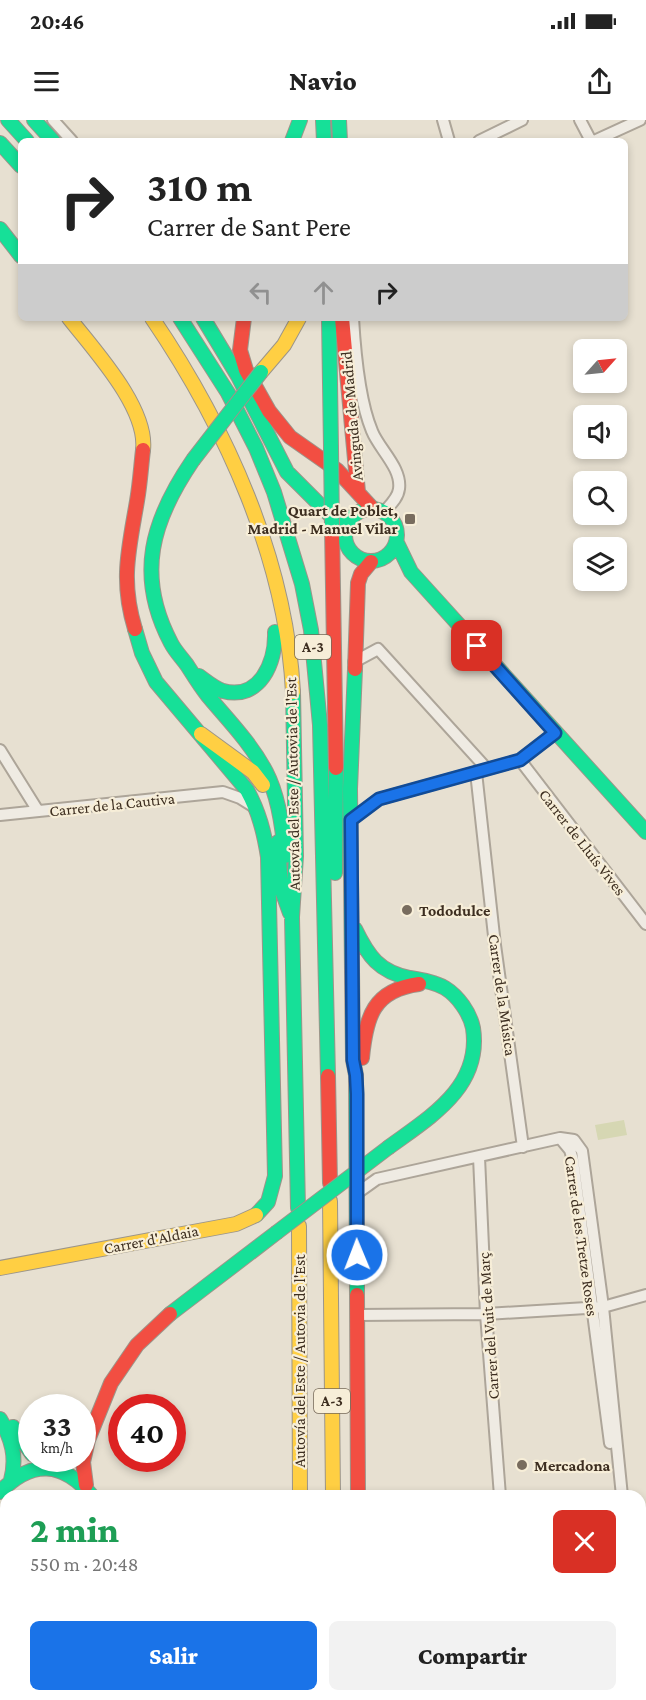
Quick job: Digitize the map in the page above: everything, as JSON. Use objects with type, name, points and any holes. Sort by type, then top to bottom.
[{"type":"main road","points":[[8,120],[24,138]]},
{"type":"main road","points":[[34,120],[50,138]]},
{"type":"main road","points":[[339,120],[340,138]]},
{"type":"main road","points":[[311,121],[320,138]]},
{"type":"main road","points":[[295,138],[311,121]]},
{"type":"main road","points":[[304,138],[311,121]]},
{"type":"main road","points":[[0,143],[18,163]]},
{"type":"main road","points":[[2,231],[18,252]]},
{"type":"main road","points":[[71,321],[120,383],[131,401],[144,441],[137,500],[128,544],[126,583],[128,606],[141,653],[156,682],[176,708],[201,734],[234,756],[262,783],[268,796],[278,837],[281,888],[292,917]]},
{"type":"main road","name":"Autovía del Este / Autovia de l'Est","points":[[154,321],[172,346],[224,440],[267,552],[284,622],[293,710],[296,887],[292,917],[298,1208]]},
{"type":"main road","name":"Autovía del Este / Autovia de l'Est","points":[[182,321],[219,378],[256,448],[274,492],[302,584],[311,630],[320,725],[330,1183]]},
{"type":"main road","points":[[205,321],[238,376],[287,472],[297,486],[336,520],[351,553],[363,561],[378,560],[411,572]]},
{"type":"main road","points":[[243,321],[240,350],[246,370],[268,411],[290,436],[337,470],[358,492]]},
{"type":"main road","points":[[270,360],[290,321]]},
{"type":"main road","points":[[284,895],[286,888],[284,842],[279,812],[266,773],[257,758],[196,681],[172,645],[157,610],[151,558],[156,527],[166,499],[193,460],[284,345],[297,321]]},
{"type":"main road","points":[[327,1004],[334,982],[335,946],[339,529],[331,448],[329,321]]},
{"type":"main road","name":"Avinguda de Madrid","points":[[342,321],[358,492],[378,510]]},
{"type":"main road","points":[[339,529],[356,514],[378,510],[397,525],[399,533],[392,552],[361,574],[358,583],[354,662],[350,789],[353,1060],[356,1075],[357,1150],[359,1490]]},
{"type":"main road","points":[[397,543],[411,572],[646,832]]},
{"type":"main road","points":[[190,669],[222,691],[244,692],[256,686],[267,676],[275,653],[273,619],[276,596]]},
{"type":"main road","name":"Carrer d'Aldaia","points":[[0,1268],[236,1224],[256,1217],[266,1208],[275,1176],[268,857],[264,831],[257,809],[247,790],[201,734]]},
{"type":"main road","points":[[96,1411],[122,1366],[154,1327],[389,1147],[450,1098],[463,1084],[474,1060],[474,1031],[463,1005],[445,988],[389,973],[380,967],[363,945],[353,924]]},
{"type":"main road","points":[[356,1075],[362,1059],[364,1033],[369,1015],[376,1004],[398,988],[412,984],[434,984]]},
{"type":"main road","name":"Autovía del Este / Autovia de l'Est","points":[[330,1201],[333,1490]]},
{"type":"main road","name":"Autovía del Este / Autovia de l'Est","points":[[299,1226],[300,1490]]},
{"type":"main road","points":[[89,1490],[83,1462],[101,1404]]},
{"type":"main road","points":[[2,1415],[18,1426]]},
{"type":"main road","points":[[2,1415],[18,1436]]},
{"type":"main road","points":[[2,1415],[15,1449],[11,1480]]},
{"type":"main road","points":[[2,1490],[11,1480],[25,1472]]},
{"type":"main road","points":[[66,1472],[76,1477],[89,1490]]},
{"type":"street","points":[[53,120],[69,138]]},
{"type":"street","points":[[443,120],[448,138]]},
{"type":"street","points":[[485,138],[522,120]]},
{"type":"street","points":[[580,120],[591,138]]},
{"type":"street","points":[[600,138],[640,120]]},
{"type":"street","name":"Avinguda de Madrid","points":[[353,321],[359,378],[372,431],[396,472],[399,488],[395,499],[378,510]]},
{"type":"street","points":[[354,662],[378,649],[487,769]]},
{"type":"street","points":[[351,820],[379,799],[520,760],[555,733]]},
{"type":"street","points":[[0,750],[38,812]]},
{"type":"street","name":"Carrer de Lluís Vives","points":[[520,760],[646,924]]},
{"type":"street","points":[[224,763],[228,778],[223,792],[240,798],[257,809]]},
{"type":"street","name":"Carrer de la Música","points":[[476,772],[495,945],[523,1147]]},
{"type":"street","name":"Carrer de la Cautiva","points":[[0,815],[223,792]]},
{"type":"street","name":"Carrer de les Tretze Roses","points":[[523,1147],[560,1138],[574,1140],[582,1151],[616,1490]]},
{"type":"street","points":[[356,1194],[377,1179],[523,1147]]},
{"type":"street","points":[[357,1150],[366,1175],[377,1179]]},
{"type":"street","name":"Carrer del Vuit de Març","points":[[479,1157],[486,1314],[500,1490]]},
{"type":"street","points":[[357,1315],[486,1314],[597,1307],[646,1295]]},
{"type":"street","name":"Carrer de les Tretze Roses","points":[[597,1307],[621,1490]]},
{"type":"green space","points":[[624,1120],[627,1135],[598,1140],[595,1125]]},
{"type":"traffic: fast","points":[[8,120],[24,138]]},
{"type":"traffic: fast","points":[[34,120],[50,138]]},
{"type":"traffic: fast","points":[[293,138],[300,120]]},
{"type":"traffic: fast","points":[[323,120],[324,138]]},
{"type":"traffic: fast","points":[[339,120],[340,138]]},
{"type":"traffic: fast","points":[[0,143],[18,163]]},
{"type":"traffic: fast","points":[[0,229],[18,252]]},
{"type":"traffic: fast","points":[[182,321],[228,393],[256,448],[274,492],[302,584],[311,630],[320,725],[328,1076]]},
{"type":"traffic: fast","points":[[205,321],[238,376],[287,472],[345,530]]},
{"type":"traffic: fast","points":[[329,321],[331,448]]},
{"type":"traffic: fast","points":[[193,460],[261,372]]},
{"type":"traffic: fast","points":[[331,448],[332,528]]},
{"type":"traffic: fast","points":[[193,460],[167,504],[159,526],[153,548],[151,571],[153,594],[160,618],[173,646],[266,772],[280,813],[285,856]]},
{"type":"traffic: fast","points":[[366,509],[376,509],[390,516],[397,535],[390,554],[376,561],[366,561],[356,557],[349,550],[345,540],[345,530],[349,520],[356,513],[366,509]]},
{"type":"traffic: fast","points":[[397,543],[411,572],[646,832]]},
{"type":"traffic: fast","points":[[135,629],[142,653],[156,682],[247,790],[258,814],[265,839],[268,857],[275,1176],[268,1202],[256,1215]]},
{"type":"traffic: fast","points":[[199,676],[223,691],[236,693],[256,685],[269,666],[275,644],[275,632]]},
{"type":"traffic: fast","points":[[355,669],[350,789],[353,1060],[356,1075],[357,1295]]},
{"type":"traffic: fast","points":[[293,692],[296,856],[292,917],[298,1208]]},
{"type":"traffic: fast","points":[[335,873],[336,768]]},
{"type":"traffic: fast","points":[[278,842],[281,888],[290,913]]},
{"type":"traffic: fast","points":[[355,929],[370,955],[382,967],[399,975],[437,984],[450,991],[466,1011],[473,1028],[474,1049],[461,1084],[436,1112],[389,1147]]},
{"type":"traffic: fast","points":[[276,1233],[389,1147]]},
{"type":"traffic: fast","points":[[170,1314],[276,1233]]},
{"type":"traffic: fast","points":[[0,1419],[12,1448],[14,1464],[11,1480]]},
{"type":"traffic: fast","points":[[13,1427],[18,1434]]},
{"type":"traffic: fast","points":[[2,1490],[24,1474],[47,1468],[70,1476],[86,1490]]},
{"type":"traffic: slow","points":[[71,321],[105,363],[128,398],[137,416],[143,450]]},
{"type":"traffic: slow","points":[[154,321],[204,404],[248,496],[265,544],[278,593],[288,642],[293,692]]},
{"type":"traffic: slow","points":[[261,372],[284,345],[297,321]]},
{"type":"traffic: slow","points":[[201,734],[253,772],[263,785]]},
{"type":"traffic: slow","points":[[330,1201],[333,1490]]},
{"type":"traffic: slow","points":[[0,1268],[236,1224],[256,1215]]},
{"type":"traffic: slow","points":[[299,1226],[300,1490]]},
{"type":"traffic: jam","points":[[244,321],[240,350],[246,370],[269,411],[290,437],[337,470],[372,508]]},
{"type":"traffic: jam","points":[[342,321],[358,492]]},
{"type":"traffic: jam","points":[[135,629],[130,611],[127,565],[143,450]]},
{"type":"traffic: jam","points":[[332,528],[336,768]]},
{"type":"traffic: jam","points":[[355,669],[358,583],[361,574],[371,562]]},
{"type":"traffic: jam","points":[[362,1058],[366,1030],[375,1008],[391,992],[419,984]]},
{"type":"traffic: jam","points":[[328,1076],[330,1183]]},
{"type":"traffic: jam","points":[[357,1295],[358,1490]]},
{"type":"traffic: jam","points":[[86,1485],[83,1462],[88,1440],[111,1383],[137,1345],[170,1314]]},
{"type":"place","name":"Quart de Poblet, Madrid - Manuel Vilar","points":[[410,519]]},
{"type":"place","name":"Tododulce","points":[[407,910]]},
{"type":"place","name":"Mercadona","points":[[522,1465]]},
{"type":"route","points":[[357,1255],[357,1094],[353,1060],[351,820],[379,799],[520,760],[555,733],[477,646]]}]
